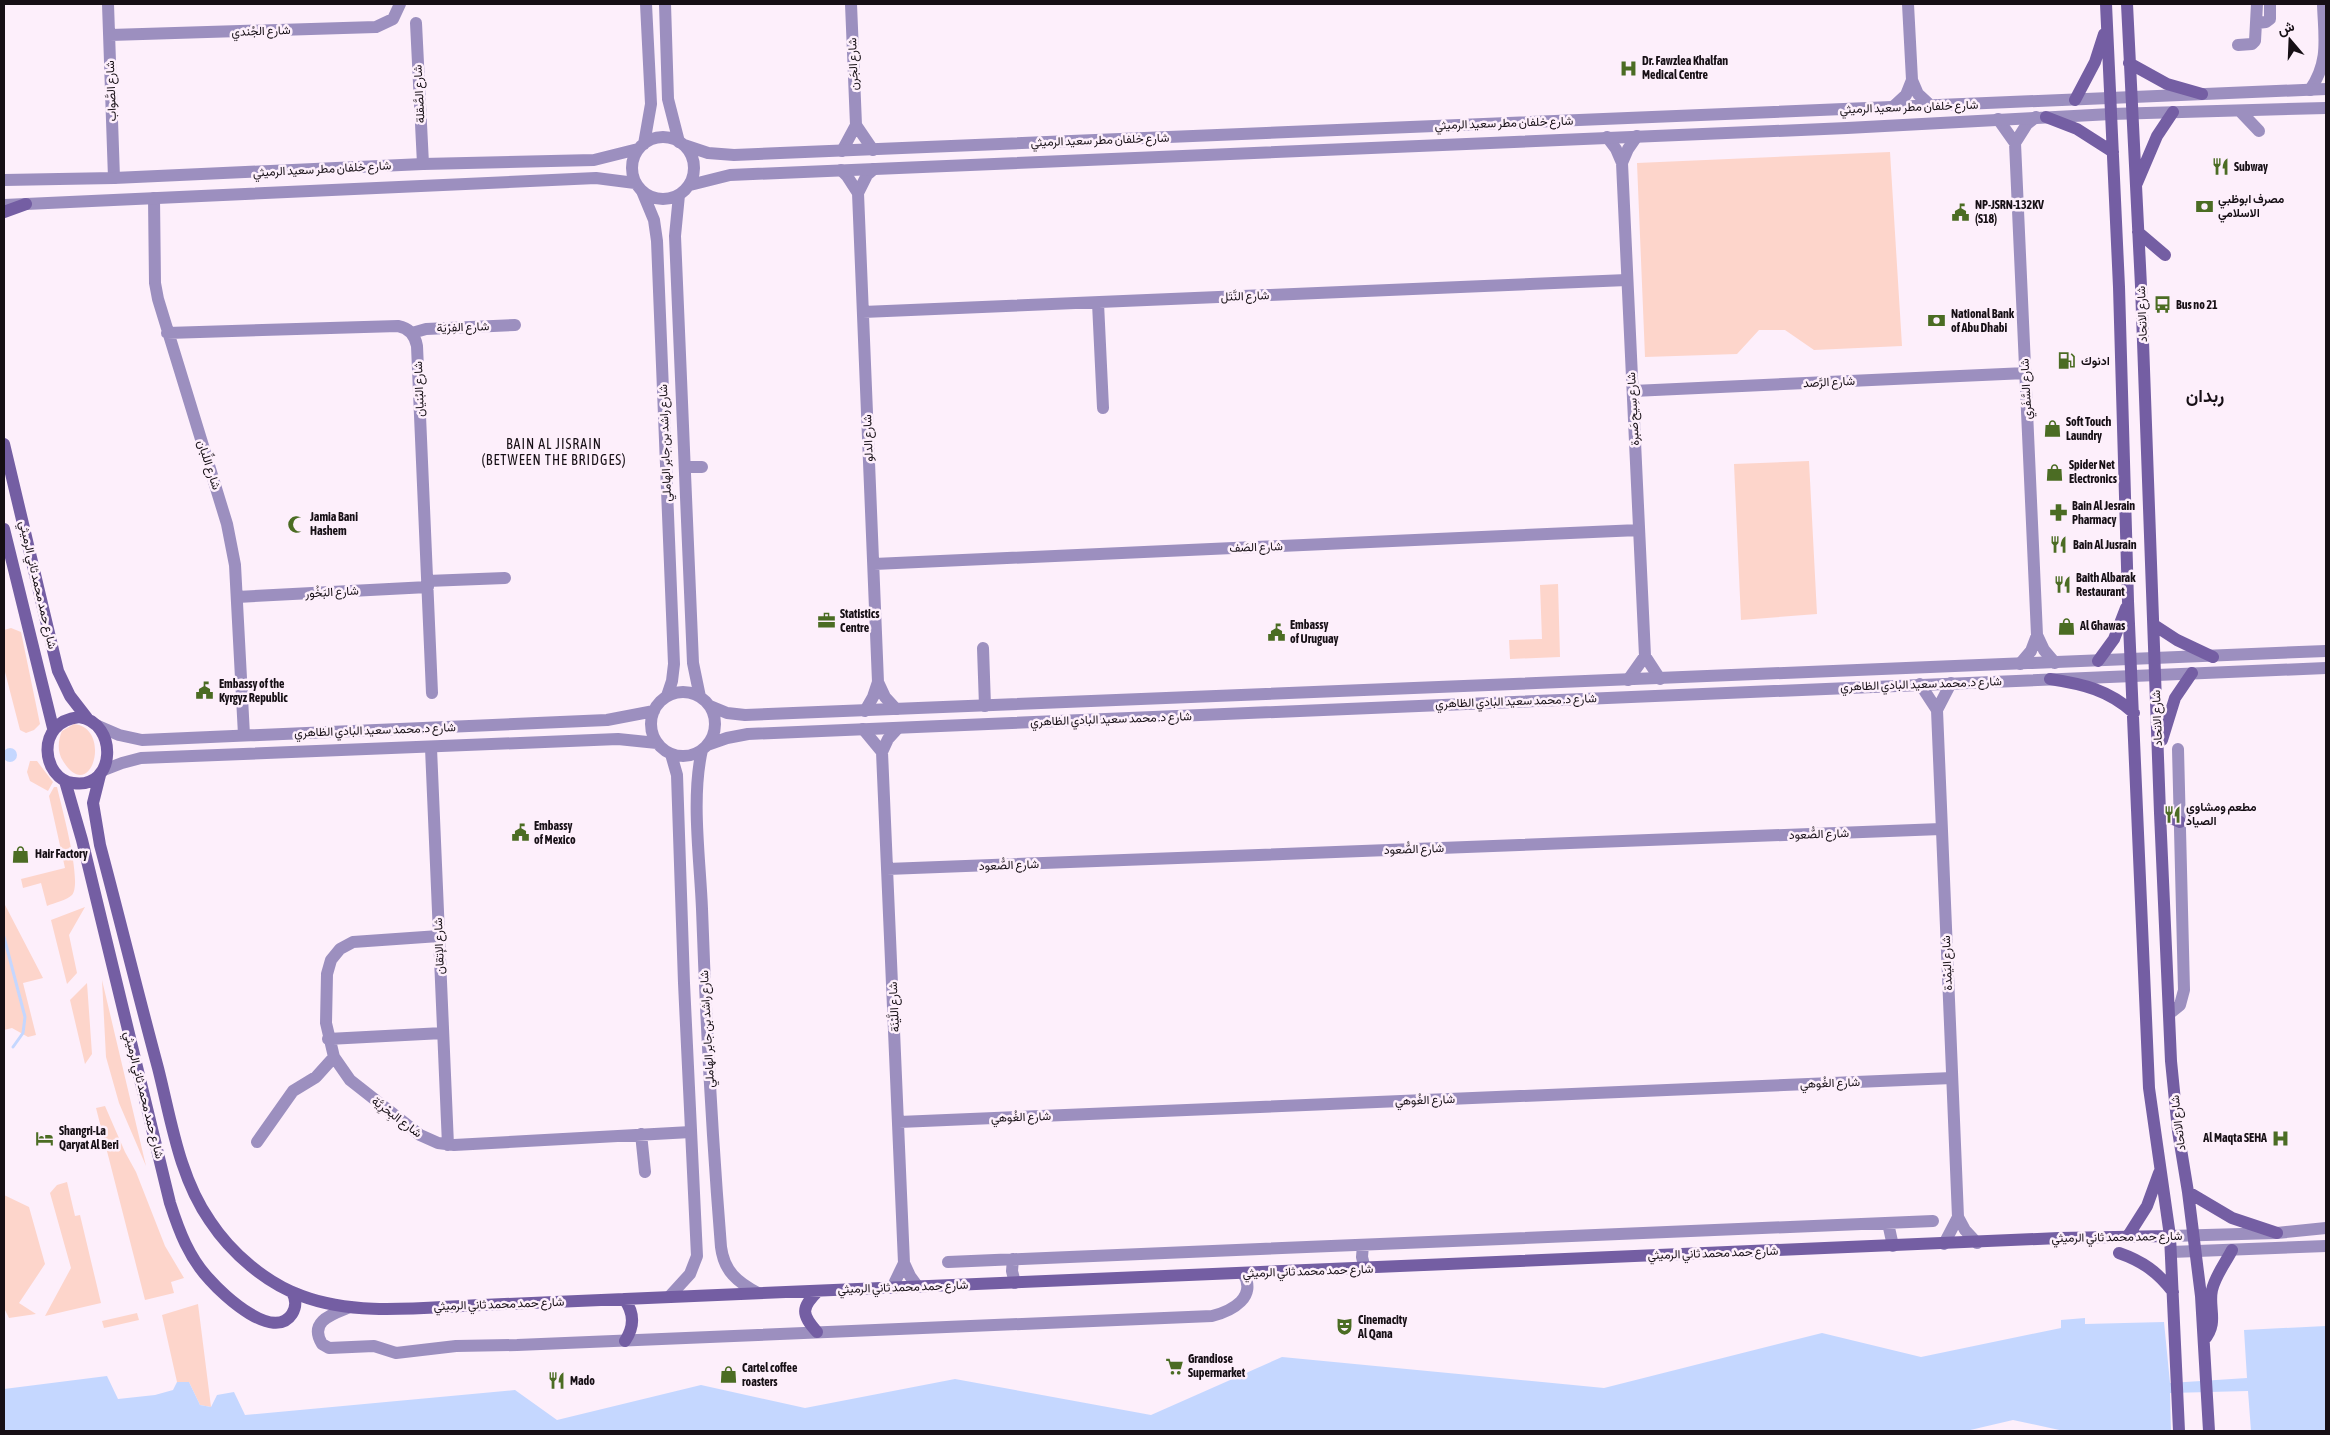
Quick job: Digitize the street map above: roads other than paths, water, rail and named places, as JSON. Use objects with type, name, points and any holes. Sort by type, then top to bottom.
[{"type":"main road","name":"شارع الاتحاد","points":[[2106,4],[2119,287],[2128,601],[2133,675],[2149,1088],[2170,1236],[2179,1431]]},
{"type":"main road","name":"شارع الاتحاد","points":[[2127,4],[2138,232],[2169,1014],[2178,1131],[2188,1192],[2204,1340],[2209,1431]]},
{"type":"main road","points":[[2076,100],[2095,62],[2106,24]]},
{"type":"main road","points":[[2130,63],[2167,84],[2202,94]]},
{"type":"main road","points":[[2136,188],[2157,136],[2173,112]]},
{"type":"main road","points":[[2041,117],[2077,129],[2113,152]]},
{"type":"main road","points":[[4,212],[26,204]]},
{"type":"main road","points":[[2138,232],[2165,255]]},
{"type":"main road","name":"شارع حمد محمد ثاني الرميثي","points":[[4,444],[58,671],[70,696],[87,718]]},
{"type":"main road","name":"شارع حمد محمد ثاني الرميثي","points":[[4,529],[53,728]]},
{"type":"main road","points":[[2098,661],[2114,639],[2128,601]]},
{"type":"main road","points":[[2154,626],[2177,640],[2213,657]]},
{"type":"main road","points":[[2158,757],[2172,707],[2183,685],[2192,673]]},
{"type":"main road","points":[[2050,679],[2093,687],[2112,696],[2134,713]]},
{"type":"main road","points":[[70,718],[87,718],[98,726],[108,747],[102,772],[83,783],[65,781],[53,768],[49,757],[49,736],[53,728],[70,718]]},
{"type":"main road","name":"شارع حمد محمد ثاني الرميثي","points":[[102,772],[93,803],[96,826],[184,1168],[201,1206],[222,1238],[238,1255],[292,1292],[335,1305],[387,1308],[2128,1236],[2170,1236]]},
{"type":"main road","name":"شارع حمد محمد ثاني الرميثي","points":[[65,781],[82,840],[170,1202],[187,1248],[198,1266],[229,1298],[241,1308],[272,1324],[280,1323],[291,1316],[296,1304],[292,1292]]},
{"type":"main road","points":[[2160,813],[2180,822]]},
{"type":"main road","points":[[2128,1236],[2147,1206],[2160,1168]]},
{"type":"main road","points":[[2188,1192],[2232,1218],[2277,1233]]},
{"type":"main road","points":[[2204,1340],[2214,1322],[2212,1290],[2232,1250]]},
{"type":"main road","points":[[2119,1253],[2144,1264],[2156,1272],[2173,1292]]},
{"type":"main road","points":[[818,1291],[805,1309],[807,1319],[818,1332]]},
{"type":"main road","points":[[624,1299],[630,1309],[632,1322],[625,1340]]},
{"type":"street","name":"شارع الصَّواب","points":[[108,4],[114,178]]},
{"type":"street","name":"شارع الجُندي","points":[[110,35],[376,27],[393,19],[400,4]]},
{"type":"street","points":[[646,4],[652,104],[641,147],[632,166],[638,187],[660,200],[679,195],[690,185],[695,168],[690,152],[682,143],[668,99],[665,4]]},
{"type":"street","name":"شارع الجَرن","points":[[851,4],[856,125]]},
{"type":"street","points":[[1908,4],[1912,80],[1918,94],[1931,106]]},
{"type":"street","points":[[2238,44],[2252,44],[2255,41],[2257,4]]},
{"type":"street","points":[[2257,23],[2266,22],[2270,19],[2270,4]]},
{"type":"street","points":[[2310,90],[2326,63],[2323,4]]},
{"type":"street","name":"شارع الصَّقلة","points":[[416,23],[423,164]]},
{"type":"street","points":[[1893,107],[1906,95],[1912,80]]},
{"type":"street","name":"شارع خلفان مطر سعيد الرميثي","points":[[682,143],[721,155],[2326,89]]},
{"type":"street","name":"شارع خلفان مطر سعيد الرميثي","points":[[690,185],[730,175],[1847,128],[2132,113],[2326,108]]},
{"type":"street","points":[[1846,109],[1842,117],[1847,128]]},
{"type":"street","points":[[2240,111],[2260,131]]},
{"type":"street","points":[[1998,119],[2015,143],[2027,124],[2041,117]]},
{"type":"street","points":[[842,151],[856,125],[873,150]]},
{"type":"street","points":[[1622,163],[1628,149],[1637,136]]},
{"type":"street","points":[[641,147],[661,137],[682,143]]},
{"type":"street","name":"شارع سِيح صَبرة","points":[[1607,137],[1622,163],[1645,656]]},
{"type":"street","name":"شارع السَّفَري","points":[[2015,143],[2037,635],[2044,650],[2055,662]]},
{"type":"street","points":[[965,146],[966,165]]},
{"type":"street","name":"شارع خلفان مطر سعيد الرميثي","points":[[4,180],[114,178],[423,164],[594,160],[641,147]]},
{"type":"street","points":[[858,193],[867,175],[874,169]]},
{"type":"street","points":[[841,170],[848,176],[858,193]]},
{"type":"street","name":"شارع خلفان مطر سعيد الرميثي","points":[[4,205],[596,178],[638,187]]},
{"type":"street","name":"شارع راشد بن جابر الهاملي","points":[[638,187],[654,220],[657,241],[674,664],[668,696]]},
{"type":"street","name":"شارع الدلو","points":[[858,193],[878,682],[873,697],[865,711]]},
{"type":"street","name":"شارع راشد بن جابر الهاملي","points":[[679,195],[675,236],[693,663],[700,697]]},
{"type":"street","name":"شارع اللِّبان","points":[[154,198],[155,283],[167,333],[227,524],[234,554],[244,735]]},
{"type":"street","name":"شارع النَّتَل","points":[[863,312],[1627,280]]},
{"type":"street","points":[[1098,303],[1103,408]]},
{"type":"street","name":"شارع الفِرْيَة","points":[[412,333],[426,328],[515,325]]},
{"type":"street","points":[[167,333],[398,326],[412,333]]},
{"type":"street","name":"شارع البُنيان","points":[[412,333],[417,346],[432,693]]},
{"type":"street","name":"شارع الرَّصد","points":[[1633,391],[2026,373]]},
{"type":"street","points":[[685,468],[702,467]]},
{"type":"street","name":"شارع الصَف","points":[[874,564],[1639,530]]},
{"type":"street","name":"شارع البَخُور","points":[[237,596],[504,578]]},
{"type":"street","name":"شارع السَّفَري","points":[[2020,664],[2031,651],[2037,635]]},
{"type":"street","points":[[983,648],[985,706]]},
{"type":"street","name":"شارع د. محمد سعيد البادي الظاهري","points":[[710,706],[727,713],[745,715],[865,711],[2326,652]]},
{"type":"street","points":[[1628,680],[1645,656],[1660,679]]},
{"type":"street","name":"شارع د. محمد سعيد البادي الظاهري","points":[[705,748],[748,734],[2326,668]]},
{"type":"street","points":[[1877,686],[1874,678],[1878,670]]},
{"type":"street","name":"شارع الدلو","points":[[878,682],[885,697],[896,709]]},
{"type":"street","points":[[1936,710],[1951,683]]},
{"type":"street","name":"شارع اليَمْدة","points":[[1920,684],[1936,710],[1958,1217],[1944,1244]]},
{"type":"street","points":[[684,692],[700,697],[710,706],[714,717],[715,729],[705,748],[693,755],[671,754],[657,743],[651,728],[654,711],[659,703],[668,696],[684,692]]},
{"type":"street","points":[[1015,704],[1016,723]]},
{"type":"street","name":"شارع د. محمد سعيد البادي الظاهري","points":[[98,726],[119,735],[142,740],[607,720],[654,711]]},
{"type":"street","points":[[863,729],[882,752],[888,739],[898,728]]},
{"type":"street","name":"شارع د. محمد سعيد البادي الظاهري","points":[[102,772],[122,762],[141,758],[431,748],[618,739],[657,743]]},
{"type":"street","name":"شارع الإتقان","points":[[431,748],[448,1145]]},
{"type":"street","name":"شارع راشد بن جابر الهاملي","points":[[705,748],[697,774],[699,845],[705,1002],[721,1247],[729,1272],[742,1284],[758,1292]]},
{"type":"street","points":[[2169,1014],[2180,1005],[2184,990],[2178,749]]},
{"type":"street","name":"شارع اللَّيْنَة","points":[[882,752],[904,1263],[918,1287]]},
{"type":"street","name":"شارع راشد بن جابر الهاملي","points":[[669,1297],[690,1274],[697,1256],[677,775],[671,754]]},
{"type":"street","name":"شارع الصُّعود","points":[[887,869],[1941,829]]},
{"type":"street","name":"شارع البِحْرِيَّة","points":[[439,936],[353,942],[340,949],[330,960],[327,974],[328,1039],[334,1057],[350,1080],[420,1135],[448,1145],[691,1132]]},
{"type":"street","points":[[328,1039],[443,1033]]},
{"type":"street","points":[[257,1142],[293,1091],[316,1077],[334,1057]]},
{"type":"street","name":"شارع الغُوهي","points":[[899,1122],[1952,1078]]},
{"type":"street","points":[[642,1134],[645,1172]]},
{"type":"street","points":[[1958,1217],[1965,1230],[1977,1243]]},
{"type":"street","points":[[948,1262],[1933,1221]]},
{"type":"street","points":[[1888,1223],[1889,1235],[1893,1246]]},
{"type":"street","name":"شارع حمد محمد ثاني الرميثي","points":[[2170,1236],[2277,1233],[2326,1228]]},
{"type":"street","points":[[1358,1245],[1362,1257],[1359,1269]]},
{"type":"street","name":"شارع حمد محمد ثاني الرميثي","points":[[2171,1252],[2326,1246]]},
{"type":"street","points":[[1008,1259],[1012,1271],[1009,1283]]},
{"type":"street","name":"شارع اللَّيْنَة","points":[[892,1288],[904,1263]]},
{"type":"street","points":[[350,1306],[328,1316],[319,1324],[318,1334],[324,1346],[374,1346],[390,1352],[402,1353],[456,1346],[1212,1316],[1226,1311],[1243,1300],[1248,1286],[1243,1273]]},
{"type":"water","points":[[7,748],[13,748],[17,755],[13,762],[7,762],[3,758],[3,752]]},
{"type":"water","points":[[2085,1318],[2085,1324],[2164,1322],[2170,1383],[2247,1378],[2244,1330],[2326,1326],[2326,1431],[2251,1431],[2248,1391],[2170,1393],[2171,1431],[2064,1431],[2013,1420],[1966,1431],[4,1431],[4,1389],[107,1376],[118,1399],[155,1395],[173,1390],[177,1382],[189,1382],[200,1405],[211,1407],[217,1395],[234,1392],[245,1415],[515,1390],[557,1420],[701,1385],[805,1408],[955,1379],[1151,1415],[1282,1357],[1604,1388],[1822,1333],[1921,1357],[2061,1328],[2061,1320]]},
{"type":"waterway","points":[[4,937],[25,1017],[23,1033],[13,1047]]},
{"type":"place","name":"Dr. Fawzlea Khalfan Medical Centre","points":[[1628,68]]},
{"type":"place","name":"Subway","points":[[2220,167]]},
{"type":"place","name":"مصرف ابوظبي الاسلامي","points":[[2204,206]]},
{"type":"place","name":"NP-JSRN-132KV (S18)","points":[[1961,212]]},
{"type":"place","name":"Bus no 21","points":[[2162,305]]},
{"type":"place","name":"National Bank of Abu Dhabi","points":[[1937,321]]},
{"type":"place","name":"ادنوك","points":[[2067,361]]},
{"type":"place","name":"Soft Touch Laundry","points":[[2052,429]]},
{"type":"place","name":"Spider Net Electronics","points":[[2055,472]]},
{"type":"place","name":"Bain Al Jesrain Pharmacy","points":[[2058,513]]},
{"type":"place","name":"Jamia Bani Hashem","points":[[296,524]]},
{"type":"place","name":"Bain Al Jusrain","points":[[2059,545]]},
{"type":"place","name":"Baith Albarak Restaurant","points":[[2062,585]]},
{"type":"place","name":"Statistics Centre","points":[[826,621]]},
{"type":"place","name":"Al Ghawas","points":[[2066,626]]},
{"type":"place","name":"Embassy of Uruguay","points":[[1276,632]]},
{"type":"place","name":"Embassy of the Kyrgyz Republic","points":[[205,691]]},
{"type":"place","name":"مطعم ومشاوي الصياد","points":[[2172,814]]},
{"type":"place","name":"Embassy of Mexico","points":[[520,833]]},
{"type":"place","name":"Hair Factory","points":[[21,854]]},
{"type":"place","name":"Shangri-La Qaryat Al Beri","points":[[45,1138]]},
{"type":"place","name":"Al Maqta SEHA","points":[[2281,1138]]},
{"type":"place","name":"Cinemacity Al Qana","points":[[1344,1327]]},
{"type":"place","name":"Grandiose Supermarket","points":[[1174,1366]]},
{"type":"place","name":"Cartel coffee roasters","points":[[728,1375]]},
{"type":"place","name":"Mado","points":[[556,1381]]},
{"type":"district","name":"ربدان","points":[[2205,395]]},
{"type":"district","name":"BAIN AL JISRAIN (BETWEEN THE BRIDGES)","points":[[554,452]]}]
